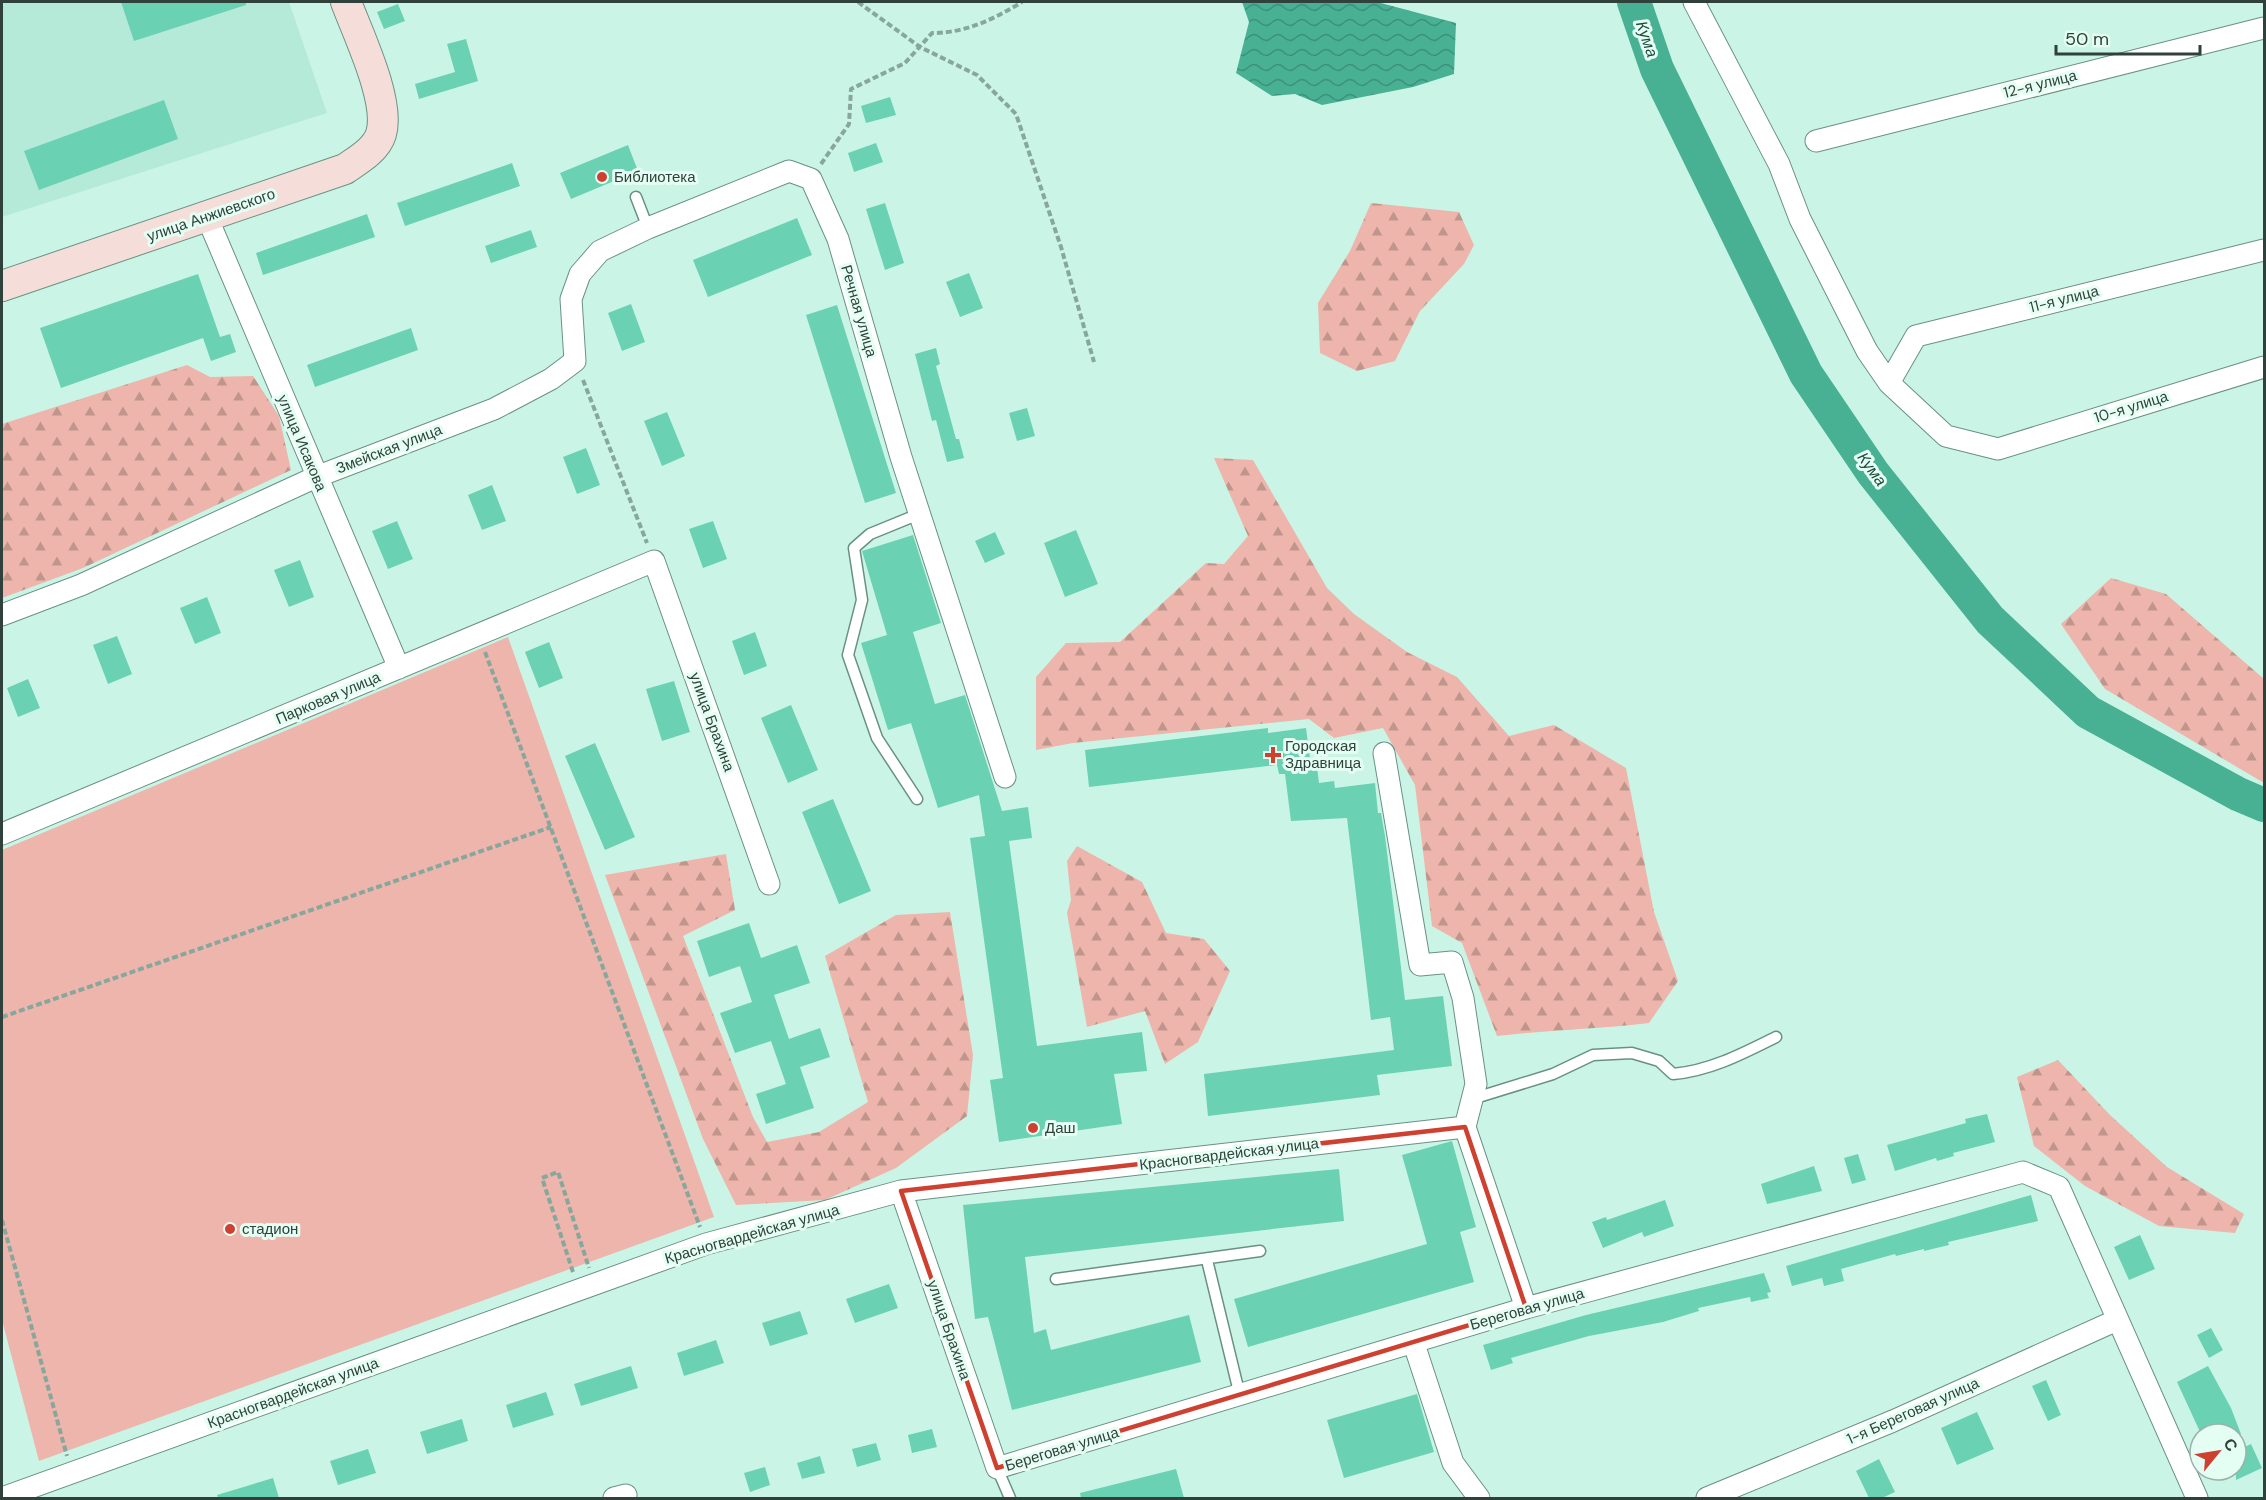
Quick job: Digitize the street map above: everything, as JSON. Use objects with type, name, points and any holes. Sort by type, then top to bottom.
[{"type":"street","name":"улица Анжиевского","points":[[2,286],[345,169],[367,154],[381,135],[383,105],[346,2]]},
{"type":"street","points":[[1694,2],[1779,164],[1800,219],[1867,351],[1889,383]]},
{"type":"street","name":"12-я улица","points":[[1816,141],[2265,28]]},
{"type":"street","points":[[575,362],[572,299],[580,274],[600,251],[648,228],[789,171],[811,178]]},
{"type":"street","name":"Речная улица","points":[[811,178],[838,239],[919,514],[1005,777]]},
{"type":"street","name":"улица Исакова","points":[[207,217],[399,668]]},
{"type":"street","name":"11-я улица","points":[[1889,383],[1916,336],[2265,249]]},
{"type":"street","name":"Змейская улица","points":[[2,615],[81,585],[316,477],[494,409],[550,379],[575,362]]},
{"type":"street","name":"10-я улица","points":[[1889,383],[1946,436],[1998,449],[2265,367]]},
{"type":"street","name":"Парковая улица","points":[[2,834],[654,561]]},
{"type":"street","name":"улица Брахина","points":[[654,561],[769,884]]},
{"type":"street","points":[[1384,753],[1420,965],[1452,962],[1463,998],[1476,1084],[1466,1127],[1526,1308]]},
{"type":"street","name":"Красногвардейская улица","points":[[2,1498],[706,1244],[901,1191],[1466,1127]]},
{"type":"street","name":"Береговая улица","points":[[997,1468],[1414,1344],[1526,1308],[2024,1172],[2059,1187],[2117,1320]]},
{"type":"street","name":"улица Брахина","points":[[901,1191],[997,1468]]},
{"type":"street","points":[[2117,1320],[2197,1498]]},
{"type":"street","name":"1-я Береговая улица","points":[[1707,1498],[1893,1421],[2117,1320]]},
{"type":"street","points":[[1414,1344],[1454,1463],[1479,1498]]},
{"type":"lane","points":[[636,197],[648,228]]},
{"type":"lane","points":[[917,800],[877,738],[848,654],[862,600],[854,548],[870,534],[919,514]]},
{"type":"lane","points":[[1472,1099],[1553,1074],[1593,1055],[1632,1053],[1659,1061],[1673,1074],[1688,1072],[1737,1057],[1776,1037]]},
{"type":"lane","points":[[1056,1279],[1260,1251]]},
{"type":"lane","points":[[1207,1260],[1240,1396]]},
{"type":"lane","points":[[997,1468],[1002,1498]]},
{"type":"lane","points":[[997,1468],[1010,1498]]},
{"type":"path","points":[[858,2],[920,47],[977,75],[1016,114],[1061,247],[1094,362]]},
{"type":"path","points":[[811,178],[849,124],[851,89],[905,63],[932,33],[953,33],[993,20],[1022,2]]},
{"type":"path","points":[[575,362],[654,561]]},
{"type":"path","points":[[479,634],[706,1244]]},
{"type":"path","points":[[2,1017],[551,827]]},
{"type":"path","points":[[558,1172],[587,1287],[542,1178],[558,1172]]},
{"type":"path","points":[[2,1220],[72,1473]]},
{"type":"highlighted area","points":[[1465,1127],[1526,1308],[997,1468],[901,1191]]},
{"type":"shaded area","points":[[2,2],[289,2],[327,113],[2,217]]},
{"type":"green space","points":[[1371,203],[1459,212],[1474,245],[1464,264],[1420,311],[1395,361],[1357,371],[1320,353],[1318,303],[1350,251]]},
{"type":"green space","points":[[187,365],[210,377],[253,376],[279,416],[291,470],[83,568],[2,598],[2,424]]},
{"type":"green space","points":[[1214,458],[1253,460],[1327,588],[1354,614],[1407,652],[1457,677],[1509,736],[1554,725],[1626,768],[1654,912],[1678,981],[1649,1023],[1497,1036],[1462,943],[1432,926],[1415,785],[1383,728],[1334,738],[1309,719],[1073,743],[1036,750],[1036,677],[1066,643],[1120,642],[1206,563],[1224,564],[1248,536]]},
{"type":"green space","points":[[2111,578],[2166,594],[2264,679],[2264,783],[2105,689],[2061,624]]},
{"type":"green space","points":[[508,637],[714,1217],[39,1461],[2,1320],[2,850]]},
{"type":"green space","points":[[1077,846],[1142,882],[1166,933],[1204,939],[1230,971],[1198,1042],[1165,1064],[1145,1011],[1087,1027],[1067,913],[1071,900],[1067,861]]},
{"type":"green space","points":[[726,854],[735,910],[683,936],[753,1117],[767,1142],[819,1132],[868,1102],[825,956],[896,915],[950,912],[973,1055],[967,1116],[896,1168],[825,1200],[736,1205],[703,1139],[605,875]]},
{"type":"green space","points":[[2058,1060],[2110,1115],[2167,1167],[2244,1214],[2235,1233],[2159,1226],[2085,1186],[2034,1146],[2017,1077]]},
{"type":"water","points":[[1242,2],[1377,2],[1456,23],[1454,74],[1413,87],[1322,105],[1295,94],[1272,96],[1236,73],[1249,22]]},
{"type":"building","points":[[121,2],[246,2],[246,5],[134,41]]},
{"type":"building","points":[[398,4],[405,21],[384,29],[377,12]]},
{"type":"building","points":[[466,39],[478,81],[419,99],[415,84],[455,72],[447,44]]},
{"type":"building","points":[[890,97],[896,115],[866,123],[861,106]]},
{"type":"building","points":[[164,100],[178,139],[39,190],[24,151]]},
{"type":"building","points":[[876,143],[883,162],[854,172],[848,153]]},
{"type":"building","points":[[628,145],[638,171],[571,199],[560,173]]},
{"type":"building","points":[[512,163],[520,186],[405,226],[397,203]]},
{"type":"building","points":[[885,203],[904,263],[885,270],[866,209]]},
{"type":"building","points":[[367,214],[375,237],[263,275],[256,253]]},
{"type":"building","points":[[797,218],[812,255],[708,297],[693,260]]},
{"type":"building","points":[[531,230],[537,247],[491,263],[485,246]]},
{"type":"building","points":[[969,273],[983,308],[960,317],[946,282]]},
{"type":"building","points":[[198,274],[220,337],[230,334],[236,352],[211,361],[203,338],[61,388],[40,328]]},
{"type":"building","points":[[631,304],[645,342],[622,351],[608,313]]},
{"type":"building","points":[[837,305],[896,493],[865,503],[806,315]]},
{"type":"building","points":[[411,328],[418,350],[315,387],[307,365]]},
{"type":"building","points":[[936,348],[940,364],[936,366],[956,439],[959,439],[964,458],[947,462],[936,420],[932,421],[915,354]]},
{"type":"building","points":[[1027,408],[1035,436],[1017,441],[1009,413]]},
{"type":"building","points":[[667,412],[685,456],[662,466],[644,421]]},
{"type":"building","points":[[586,448],[600,485],[577,494],[563,457]]},
{"type":"building","points":[[492,485],[506,521],[482,530],[468,495]]},
{"type":"building","points":[[397,521],[413,559],[388,569],[372,531]]},
{"type":"building","points":[[713,521],[727,559],[703,568],[689,529]]},
{"type":"building","points":[[1076,530],[1098,584],[1065,597],[1044,543]]},
{"type":"building","points":[[995,532],[1005,554],[985,563],[975,541]]},
{"type":"building","points":[[913,535],[941,623],[913,632],[935,704],[965,695],[1002,811],[1028,807],[1032,838],[1009,841],[1037,1046],[1142,1032],[1147,1071],[1114,1074],[1122,1124],[999,1142],[990,1080],[1003,1078],[970,838],[985,836],[979,795],[938,808],[911,723],[888,730],[861,643],[887,635],[862,551]]},
{"type":"building","points":[[300,560],[314,597],[289,607],[274,570]]},
{"type":"building","points":[[207,597],[221,633],[195,644],[180,608]]},
{"type":"building","points":[[755,632],[767,666],[744,675],[732,641]]},
{"type":"building","points":[[117,636],[132,674],[108,684],[93,645]]},
{"type":"building","points":[[549,642],[563,678],[539,688],[525,652]]},
{"type":"building","points":[[28,679],[40,708],[18,717],[7,688]]},
{"type":"building","points":[[674,681],[690,732],[662,741],[646,689]]},
{"type":"building","points":[[791,705],[818,770],[788,783],[761,718]]},
{"type":"building","points":[[1268,728],[1268,733],[1306,728],[1310,759],[1316,759],[1319,783],[1334,781],[1335,788],[1375,783],[1378,813],[1381,813],[1385,836],[1405,1000],[1443,996],[1452,1066],[1377,1075],[1380,1095],[1208,1116],[1204,1074],[1394,1050],[1390,1017],[1371,1020],[1347,818],[1291,821],[1285,774],[1279,774],[1277,765],[1089,787],[1085,750]]},
{"type":"building","points":[[595,743],[635,837],[605,850],[565,756]]},
{"type":"building","points":[[833,799],[871,891],[839,904],[802,812]]},
{"type":"building","points":[[749,923],[761,958],[797,945],[810,983],[774,995],[789,1039],[820,1028],[830,1057],[800,1067],[814,1108],[766,1124],[756,1094],[786,1084],[771,1041],[735,1053],[720,1013],[752,1002],[740,966],[709,977],[697,941]]},
{"type":"building","points":[[1987,1114],[1995,1142],[1953,1153],[1954,1156],[1937,1161],[1936,1158],[1895,1171],[1887,1145],[1966,1123],[1965,1119]]},
{"type":"building","points":[[1452,1141],[1476,1227],[1460,1232],[1474,1282],[1248,1347],[1234,1299],[1427,1244],[1402,1155]]},
{"type":"building","points":[[1858,1154],[1866,1180],[1852,1184],[1844,1158]]},
{"type":"building","points":[[1814,1166],[1822,1191],[1767,1204],[1761,1184]]},
{"type":"building","points":[[1339,1169],[1344,1221],[1025,1257],[1034,1333],[1046,1329],[1051,1350],[1189,1315],[1201,1362],[1012,1410],[988,1317],[975,1319],[963,1205]]},
{"type":"building","points":[[2031,1195],[2038,1221],[1948,1242],[1949,1245],[1896,1256],[1895,1254],[1841,1269],[1844,1281],[1824,1286],[1822,1278],[1792,1286],[1786,1266]]},
{"type":"building","points":[[1665,1200],[1674,1226],[1644,1237],[1642,1232],[1603,1248],[1592,1222],[1606,1217],[1607,1220]]},
{"type":"building","points":[[2140,1235],[2155,1269],[2129,1280],[2114,1247]]},
{"type":"building","points":[[1764,1273],[1771,1292],[1767,1293],[1769,1298],[1751,1302],[1750,1297],[1698,1308],[1699,1311],[1663,1322],[1589,1336],[1511,1358],[1513,1363],[1491,1370],[1483,1345],[1586,1315]]},
{"type":"building","points":[[889,1284],[898,1308],[855,1323],[846,1299]]},
{"type":"building","points":[[800,1311],[808,1334],[770,1346],[762,1323]]},
{"type":"building","points":[[2211,1328],[2223,1350],[2209,1358],[2197,1335]]},
{"type":"building","points":[[716,1340],[724,1363],[684,1376],[677,1353]]},
{"type":"building","points":[[631,1366],[638,1388],[581,1406],[574,1384]]},
{"type":"building","points":[[2208,1366],[2236,1422],[2195,1422],[2177,1382]]},
{"type":"building","points":[[2046,1380],[2061,1415],[2048,1421],[2032,1386]]},
{"type":"building","points":[[546,1392],[554,1415],[513,1428],[506,1405]]},
{"type":"building","points":[[1417,1394],[1434,1452],[1344,1478],[1327,1420]]},
{"type":"building","points":[[1977,1412],[1994,1449],[1957,1465],[1941,1428]]},
{"type":"building","points":[[462,1419],[468,1441],[427,1454],[420,1432]]},
{"type":"building","points":[[932,1429],[937,1447],[912,1453],[908,1435]]},
{"type":"building","points":[[876,1443],[881,1460],[857,1467],[852,1449]]},
{"type":"building","points":[[2251,1444],[2262,1468],[2248,1474],[2248,1445]]},
{"type":"building","points":[[368,1449],[376,1473],[338,1485],[330,1461]]},
{"type":"building","points":[[820,1456],[825,1473],[802,1479],[797,1463]]},
{"type":"building","points":[[1879,1459],[1895,1492],[1882,1498],[1869,1498],[1856,1471]]},
{"type":"building","points":[[765,1467],[770,1485],[750,1492],[744,1473]]},
{"type":"building","points":[[1176,1469],[1184,1498],[1081,1498],[1080,1493]]},
{"type":"building","points":[[273,1478],[279,1498],[218,1498],[217,1495]]},
{"type":"waterway","name":"Кума","points":[[1634,2],[1657,69],[1806,374],[1873,473],[1990,620],[2088,712],[2238,794],[2264,805]]},
{"type":"place","name":"Библиотека","points":[[602,177]]},
{"type":"place","name":"Городская Здравница","points":[[1273,755]]},
{"type":"place","name":"Даш","points":[[1033,1128]]},
{"type":"place","name":"стадион","points":[[230,1229]]}]
